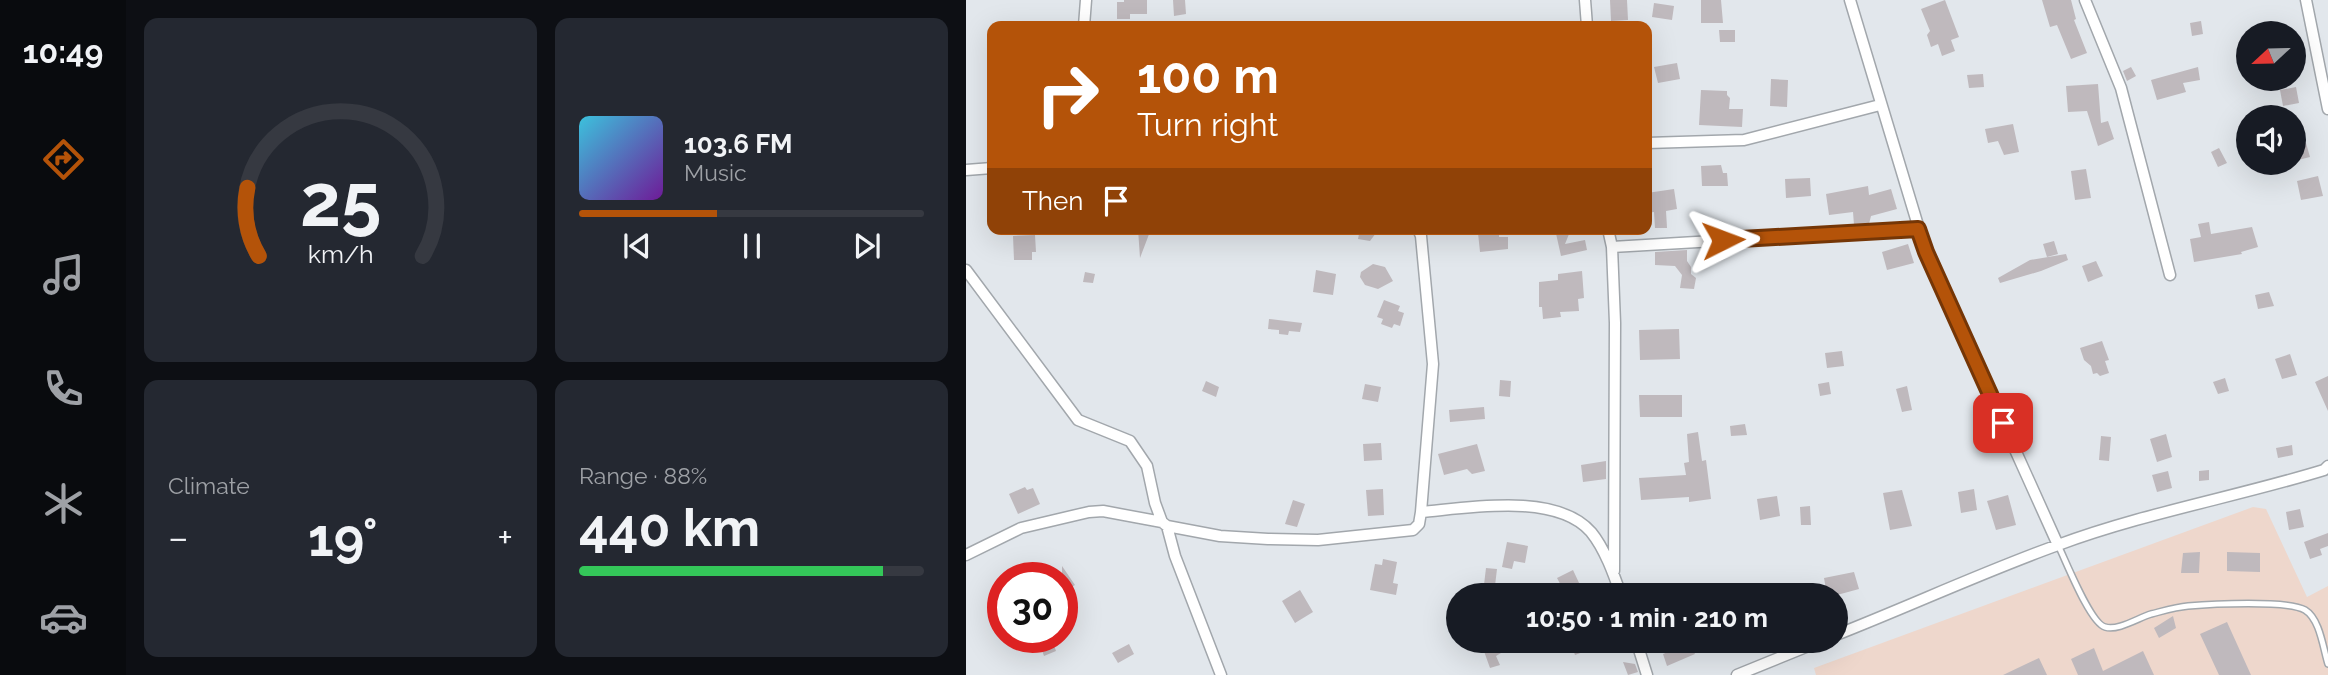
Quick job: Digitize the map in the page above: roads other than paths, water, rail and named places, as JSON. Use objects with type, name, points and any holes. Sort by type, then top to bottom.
[{"type":"street","points":[[1084,21],[1086,0]]},
{"type":"street","points":[[1585,0],[1587,21]]},
{"type":"street","points":[[1850,0],[1926,252],[2058,545]]},
{"type":"street","points":[[2085,0],[2121,88],[2170,275]]},
{"type":"street","points":[[2306,0],[2328,109]]},
{"type":"street","points":[[1652,143],[1744,140],[1880,105]]},
{"type":"street","points":[[966,170],[987,168]]},
{"type":"street","points":[[1612,247],[1918,229]]},
{"type":"street","points":[[966,555],[1021,528],[1103,511],[1220,536],[1318,540],[1412,530],[1419,524],[1421,512],[1433,364],[1421,235]]},
{"type":"street","points":[[1609,235],[1615,323],[1614,574]]},
{"type":"street","points":[[966,270],[1078,420],[1130,441],[1147,466],[1155,503],[1221,675]]},
{"type":"street","points":[[1848,630],[2058,545],[2134,521],[2280,483],[2324,470],[2328,466]]},
{"type":"street","points":[[1421,512],[1495,506],[1549,509],[1564,513],[1592,533],[1617,583]]},
{"type":"street","points":[[1640,653],[1647,675]]},
{"type":"street","points":[[1737,675],[1791,653]]},
{"type":"lane","points":[[2058,545],[2090,611],[2098,623],[2106,628],[2185,606],[2283,606],[2304,610],[2315,620],[2328,664]]}]
